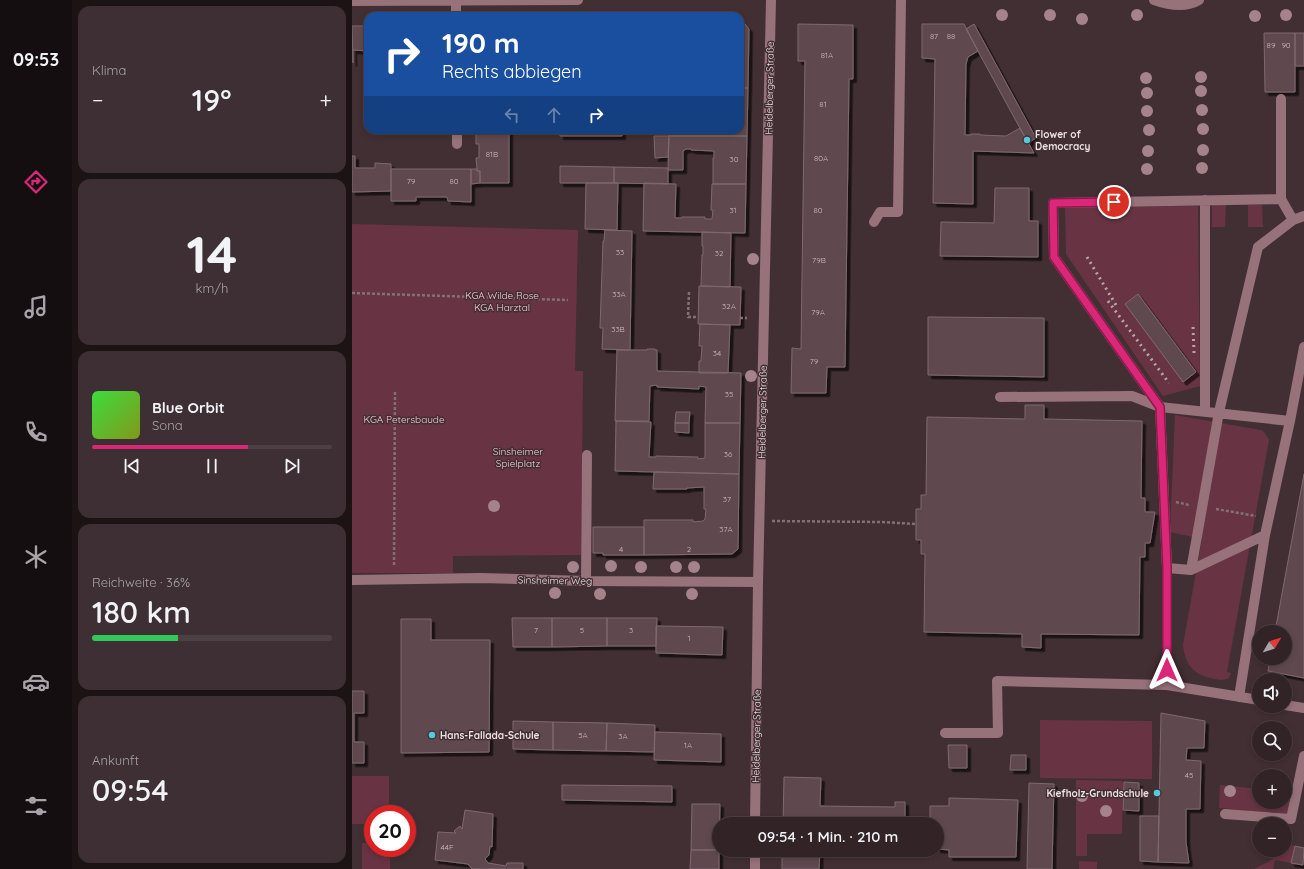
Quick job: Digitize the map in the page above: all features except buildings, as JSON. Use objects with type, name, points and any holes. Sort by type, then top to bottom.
[{"type":"street","points":[[352,1],[578,0]]},
{"type":"street","name":"Heidelberger Straße","points":[[755,817],[759,521],[771,0]]},
{"type":"street","points":[[874,222],[880,212],[898,212],[901,0]]},
{"type":"street","points":[[1154,0],[1166,5],[1192,4],[1199,0]]},
{"type":"street","points":[[456,1],[456,12]]},
{"type":"street","points":[[1281,99],[1281,199],[1293,220]]},
{"type":"street","points":[[457,134],[457,144]]},
{"type":"street","points":[[1166,685],[1167,568],[1160,407],[1054,257],[1053,203],[1281,199]]},
{"type":"street","points":[[1205,200],[1205,411]]},
{"type":"street","points":[[1191,570],[1219,412],[1258,247],[1293,220],[1304,216]]},
{"type":"street","points":[[1239,697],[1265,535],[1290,421],[1304,347]]},
{"type":"street","points":[[1000,397],[1132,396],[1160,407],[1219,412],[1290,421]]},
{"type":"street","points":[[586,581],[587,455]]},
{"type":"street","points":[[1167,568],[1191,570],[1265,535]]},
{"type":"street","name":"Sinsheimer Weg","points":[[352,580],[480,578],[586,581],[758,582]]},
{"type":"street","points":[[945,734],[998,733],[997,681],[1166,685],[1252,699]]},
{"type":"street","points":[[1292,706],[1304,708]]},
{"type":"street","points":[[1225,814],[1291,819],[1304,756]]},
{"type":"street","points":[[755,857],[755,869]]},
{"type":"path","points":[[689,292],[688,317],[698,317]]},
{"type":"path","points":[[352,293],[568,300]]},
{"type":"path","points":[[740,318],[747,318]]},
{"type":"path","points":[[395,392],[395,579]]},
{"type":"path","points":[[759,521],[882,522],[916,524]]},
{"type":"green space","points":[[1212,205],[1226,205],[1225,227],[1212,227]]},
{"type":"green space","points":[[1248,205],[1262,205],[1263,227],[1248,227]]},
{"type":"green space","points":[[1198,206],[1200,386],[1163,396],[1066,254],[1065,207]]},
{"type":"green space","points":[[352,224],[578,230],[575,371],[583,371],[581,555],[453,556],[453,573],[352,573]]},
{"type":"green space","points":[[1175,415],[1261,430],[1269,440],[1227,672],[1231,673],[1229,678],[1224,680],[1204,676],[1194,671],[1188,662],[1184,651],[1183,645],[1202,539],[1170,532]]},
{"type":"green space","points":[[1040,720],[1152,721],[1152,779],[1040,778]]},
{"type":"green space","points":[[352,776],[389,776],[389,805],[364,805],[364,824],[352,824]]},
{"type":"green space","points":[[1076,780],[1123,781],[1122,834],[1087,834],[1087,856],[1076,856]]},
{"type":"green space","points":[[1220,785],[1252,788],[1252,809],[1288,809],[1287,814],[1219,808]]},
{"type":"green space","points":[[362,843],[364,843],[364,857],[390,857],[390,869],[362,869]]},
{"type":"green space","points":[[1292,845],[1295,846],[1291,863],[1275,860],[1273,869],[1254,869],[1275,857],[1292,857]]},
{"type":"green space","points":[[1079,861],[1097,862],[1097,869],[1079,869]]},
{"type":"railway","points":[[1087,257],[1116,305]]},
{"type":"railway","points":[[1108,301],[1169,383]]},
{"type":"railway","points":[[1193,327],[1194,353]]},
{"type":"place","name":"Flower of Democracy","points":[[1027,140]]},
{"type":"place","name":"Hans-Fallada-Schule","points":[[432,735]]},
{"type":"place","name":"Kiefholz-Grundschule","points":[[1157,793]]},
{"type":"route","points":[[1114,202],[1053,203],[1054,257],[1160,407],[1167,568],[1167,670]]},
{"type":"park label","name":"KGA Wilde Rose KGA Harztal","points":[[502,300]]},
{"type":"park label","name":"KGA Petersbaude","points":[[404,419]]},
{"type":"park label","name":"Sinsheimer Spielplatz","points":[[518,456]]}]
